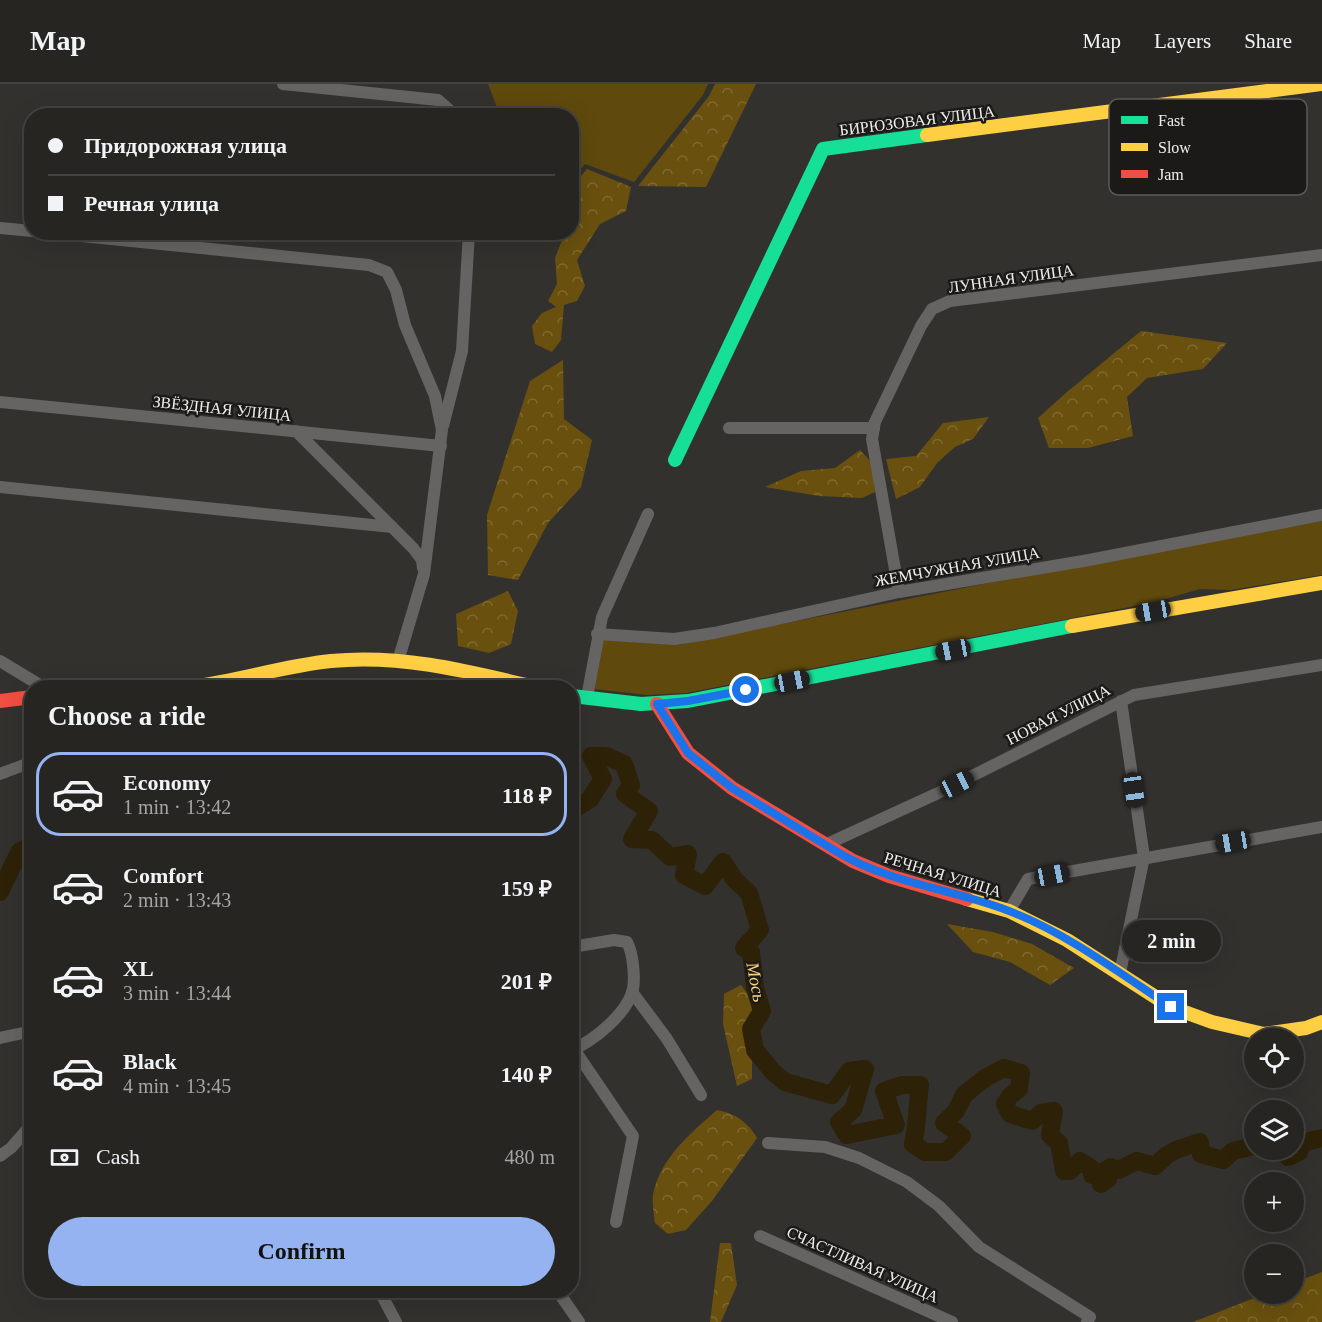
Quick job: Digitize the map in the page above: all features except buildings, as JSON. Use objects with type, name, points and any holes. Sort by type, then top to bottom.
[{"type":"street","points":[[283,84],[438,100],[447,108]]},
{"type":"street","name":"БИРЮЗОВАЯ УЛИЦА","points":[[1206,99],[1321,84]]},
{"type":"street","name":"БИРЮЗОВАЯ УЛИЦА","points":[[675,460],[823,149],[1109,112]]},
{"type":"street","points":[[0,228],[24,230]]},
{"type":"street","points":[[121,240],[369,265],[387,272],[396,290],[405,325],[435,396],[442,430]]},
{"type":"street","points":[[398,661],[424,574],[442,430],[462,351],[469,240]]},
{"type":"street","name":"ЛУННАЯ УЛИЦА","points":[[899,592],[872,439],[875,422],[921,326],[932,309],[950,301],[1322,255]]},
{"type":"street","name":"ЗВЁЗДНАЯ УЛИЦА","points":[[0,402],[441,446]]},
{"type":"street","points":[[729,428],[874,428]]},
{"type":"street","points":[[296,431],[422,560],[424,574]]},
{"type":"street","points":[[0,486],[392,527]]},
{"type":"street","points":[[587,697],[597,634],[610,596],[648,514]]},
{"type":"street","name":"ЖЕМЧУЖНАЯ УЛИЦА","points":[[597,634],[635,638],[687,638],[899,592],[1089,560],[1322,515]]},
{"type":"street","points":[[579,696],[627,703],[657,704],[711,697],[1114,618],[1322,583]]},
{"type":"street","points":[[0,661],[31,680]]},
{"type":"street","points":[[235,680],[331,661],[398,661],[451,668],[503,680]]},
{"type":"street","name":"НОВАЯ УЛИЦА","points":[[825,845],[936,794],[1134,695],[1322,665]]},
{"type":"street","points":[[0,701],[24,698]]},
{"type":"street","points":[[1120,973],[1144,857],[1121,701]]},
{"type":"street","name":"РЕЧНАЯ УЛИЦА","points":[[657,704],[688,753],[732,788],[853,861],[889,876],[1009,911],[1067,940],[1171,1007],[1212,1022],[1264,1034],[1306,1028],[1322,1022]]},
{"type":"street","points":[[0,774],[24,765]]},
{"type":"street","points":[[1009,911],[1028,879],[1322,826]]},
{"type":"street","points":[[579,946],[614,940],[627,942],[633,953],[632,992],[618,1015],[600,1033],[579,1046]]},
{"type":"street","points":[[632,992],[667,1039],[701,1095]]},
{"type":"street","points":[[0,1038],[24,1033]]},
{"type":"street","points":[[579,1059],[633,1136],[616,1222]]},
{"type":"street","points":[[0,1156],[24,1133]]},
{"type":"street","points":[[768,1143],[825,1147],[859,1158],[907,1182],[939,1206],[979,1247],[1089,1317],[1087,1322]]},
{"type":"street","name":"СЧАСТЛИВАЯ УЛИЦА","points":[[760,1236],[952,1322]]},
{"type":"street","points":[[383,1298],[396,1322]]},
{"type":"street","points":[[562,1298],[579,1322]]},
{"type":"shaded area","points":[[488,84],[708,84],[703,95],[634,182],[585,164],[579,170],[579,108],[497,108]]},
{"type":"shaded area","points":[[1322,521],[1322,575],[1231,590],[1200,589],[1155,602],[686,693],[647,695],[594,689],[601,640],[736,633]]},
{"type":"green space","points":[[715,84],[756,84],[706,187],[638,186],[709,96]]},
{"type":"green space","points":[[587,169],[631,187],[626,211],[600,224],[577,260],[585,286],[577,301],[564,305],[561,340],[552,352],[535,344],[532,326],[542,313],[556,307],[548,301],[557,284],[555,258],[562,240],[579,240],[579,178]]},
{"type":"green space","points":[[1141,331],[1227,343],[1203,369],[1147,378],[1127,397],[1133,436],[1088,448],[1049,448],[1038,418]]},
{"type":"green space","points":[[563,360],[564,419],[592,440],[581,487],[548,523],[518,580],[488,575],[487,515],[530,381]]},
{"type":"green space","points":[[989,417],[973,439],[955,447],[937,463],[920,487],[896,499],[886,459],[916,456],[943,423]]},
{"type":"green space","points":[[860,450],[873,464],[875,492],[862,498],[819,496],[765,487],[801,471],[835,468]]},
{"type":"green space","points":[[508,591],[518,611],[511,644],[489,653],[458,646],[456,614]]},
{"type":"green space","points":[[947,924],[993,932],[1032,944],[1074,968],[1050,985],[1010,962],[973,952]]},
{"type":"green space","points":[[741,985],[752,1000],[752,1079],[737,1086],[723,1024],[724,994]]},
{"type":"green space","points":[[717,1110],[730,1113],[740,1119],[757,1138],[712,1201],[686,1230],[668,1234],[655,1223],[653,1209],[653,1195],[662,1169],[678,1147]]},
{"type":"green space","points":[[720,1243],[731,1243],[737,1285],[721,1322],[710,1322]]},
{"type":"green space","points":[[1322,1272],[1322,1322],[1193,1322],[1244,1302],[1244,1304],[1304,1304],[1304,1279]]},
{"type":"waterway","name":"Мось","points":[[579,806],[590,799],[603,779],[591,756],[606,756],[624,764],[631,785],[625,794],[649,811],[632,839],[652,840],[670,857],[688,854],[684,875],[705,886],[723,862],[735,880],[749,893],[760,930],[744,948],[751,952],[755,988],[762,1011],[751,1029],[755,1050],[773,1072],[785,1082],[832,1095],[849,1071],[865,1069],[853,1110],[839,1122],[847,1135],[896,1125],[884,1091],[902,1085],[920,1085],[913,1144],[925,1152],[946,1152],[962,1136],[944,1123],[956,1111],[964,1095],[985,1078],[1004,1068],[1021,1073],[1019,1089],[1010,1096],[1005,1104],[1010,1114],[1032,1121],[1041,1113],[1054,1111],[1050,1135],[1059,1143],[1064,1171],[1070,1171],[1080,1161],[1091,1168],[1092,1175],[1098,1177],[1101,1184],[1108,1179],[1104,1171],[1111,1167],[1118,1170],[1137,1161],[1155,1166],[1176,1150],[1200,1142],[1201,1154],[1223,1160],[1233,1151],[1244,1148]]},
{"type":"waterway","name":"Мось","points":[[0,892],[19,852],[24,849]]},
{"type":"waterway","name":"Мось","points":[[1304,1142],[1322,1138]]},
{"type":"traffic: fast","points":[[675,460],[823,149],[927,135]]},
{"type":"traffic: fast","points":[[579,697],[641,704],[688,701],[1072,626]]},
{"type":"traffic: slow","points":[[1205,99],[1321,84]]},
{"type":"traffic: slow","points":[[927,135],[1109,111]]},
{"type":"traffic: slow","points":[[1072,626],[1322,583]]},
{"type":"traffic: slow","points":[[231,680],[313,663],[357,659],[433,665],[505,680]]},
{"type":"traffic: slow","points":[[967,899],[1009,911],[1067,940],[1171,1007],[1212,1022],[1264,1034],[1306,1028],[1322,1022]]},
{"type":"traffic: jam","points":[[0,701],[24,698]]},
{"type":"traffic: jam","points":[[657,704],[688,753],[732,788],[853,861],[889,876],[967,899]]},
{"type":"route","points":[[746,690],[688,701],[657,704],[688,753],[732,788],[839,853],[889,876],[1009,911],[1067,940],[1171,1007]]}]
